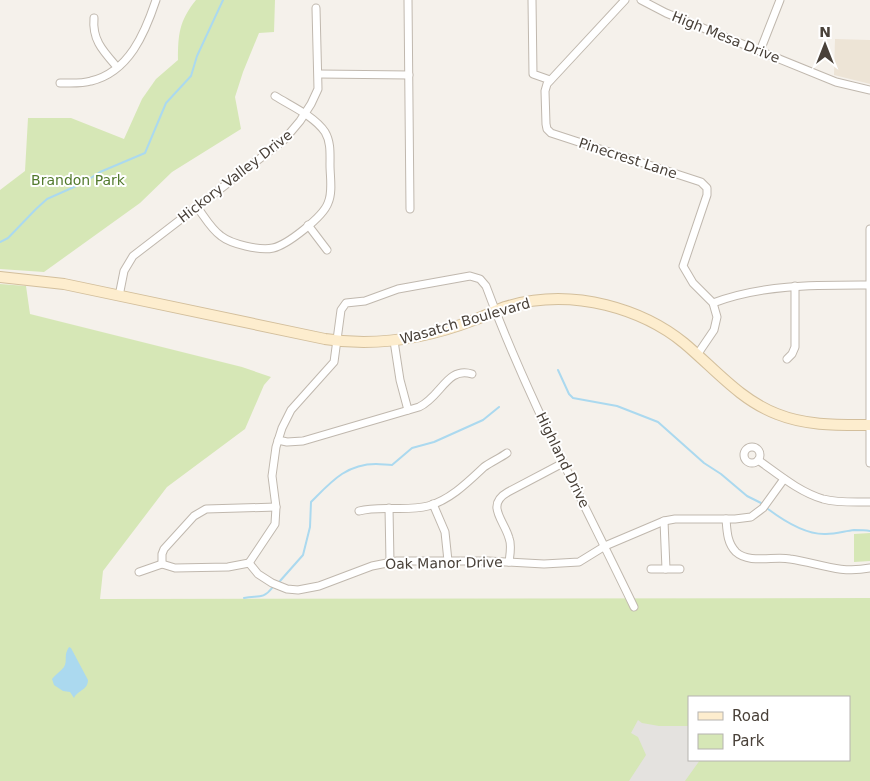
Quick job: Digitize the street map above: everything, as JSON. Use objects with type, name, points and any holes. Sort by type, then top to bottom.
[{"type":"main road","name":"Wasatch Boulevard","points":[[0,277],[64,284],[338,341],[367,343],[394,341],[457,326],[514,304],[547,300],[597,303],[630,312],[673,335],[748,399],[776,414],[803,422],[818,424],[870,425]]},
{"type":"street","points":[[60,83],[92,81],[117,67],[129,56],[143,36],[156,0]]},
{"type":"street","points":[[408,0],[410,209]]},
{"type":"street","points":[[532,0],[533,74],[550,80],[624,0]]},
{"type":"street","name":"High Mesa Drive","points":[[641,0],[666,13],[836,82],[870,90]]},
{"type":"street","points":[[760,51],[780,0]]},
{"type":"street","name":"Hickory Valley Drive","points":[[119,296],[124,271],[133,256],[284,140],[291,134],[305,114],[318,89],[316,8]]},
{"type":"street","points":[[94,18],[94,36],[101,48],[117,67]]},
{"type":"street","points":[[318,74],[408,75]]},
{"type":"street","name":"Pinecrest Lane","points":[[550,80],[545,91],[547,129],[566,138],[701,182],[707,188],[707,195],[683,266],[693,283],[713,303]]},
{"type":"street","points":[[197,207],[221,236],[234,242],[257,248],[273,248],[280,245],[320,215],[328,203],[331,188],[330,149],[325,132],[305,114],[275,96]]},
{"type":"street","points":[[308,225],[327,250]]},
{"type":"street","points":[[870,229],[870,463]]},
{"type":"street","name":"Highland Drive","points":[[338,341],[341,310],[346,303],[365,301],[398,289],[463,276],[474,276],[484,282],[512,352],[563,463],[634,607]]},
{"type":"street","points":[[697,355],[717,324],[713,303],[724,299],[795,286],[870,285]]},
{"type":"street","points":[[787,359],[795,347],[795,286]]},
{"type":"street","points":[[139,572],[162,564],[170,567],[228,568],[249,563],[273,528],[276,518],[272,476],[278,440],[284,422],[291,410],[332,366],[336,359],[338,341]]},
{"type":"street","points":[[394,341],[400,380],[408,410]]},
{"type":"street","points":[[278,440],[287,442],[303,441],[427,404],[454,374],[460,372],[472,374]]},
{"type":"street","points":[[359,511],[378,508],[420,507],[433,504],[464,486],[486,466],[507,453]]},
{"type":"street","points":[[758,460],[784,479],[822,499],[870,502]]},
{"type":"street","points":[[509,562],[510,540],[497,512],[499,498],[563,463]]},
{"type":"street","name":"Oak Manor Drive","points":[[249,563],[258,574],[272,582],[287,589],[298,590],[320,586],[372,566],[390,562],[448,561],[544,564],[579,562],[605,546],[664,521],[680,519],[726,520],[743,518],[758,513],[784,479]]},
{"type":"street","points":[[433,504],[445,532],[448,561]]},
{"type":"street","points":[[162,564],[164,549],[200,511],[212,508],[276,507]]},
{"type":"street","points":[[389,508],[390,562]]},
{"type":"street","points":[[726,520],[728,538],[731,545],[745,557],[790,559],[830,569],[862,570],[870,568]]},
{"type":"street","points":[[664,521],[666,569]]},
{"type":"street","points":[[651,569],[680,569]]},
{"type":"shaded area","points":[[835,39],[870,40],[870,84],[834,75]]},
{"type":"shaded area","points":[[638,720],[642,723],[659,726],[688,726],[688,761],[699,761],[685,781],[629,781],[646,755],[638,737],[631,733]]},
{"type":"green space","name":"Brandon Park","points":[[196,0],[275,0],[274,32],[259,33],[235,97],[241,129],[172,172],[140,203],[44,272],[0,269],[0,190],[25,171],[28,118],[71,118],[124,139],[142,99],[156,79],[178,60],[178,43],[181,28],[186,15]]},
{"type":"green space","points":[[0,284],[26,286],[30,314],[242,367],[271,377],[264,385],[245,429],[167,487],[103,571],[100,599],[870,598],[870,781],[0,781]]},
{"type":"green space","points":[[870,533],[870,561],[854,562],[854,534]]},
{"type":"water","points":[[69,647],[88,680],[85,688],[74,698],[70,692],[63,691],[54,685],[52,679],[64,667]]},
{"type":"waterway","points":[[0,242],[8,238],[47,199],[83,183],[100,172],[145,153],[166,103],[191,76],[197,56],[223,0]]},
{"type":"waterway","points":[[558,370],[569,394],[573,398],[617,406],[658,422],[704,463],[721,474],[747,496],[761,503]]},
{"type":"waterway","points":[[280,581],[303,555],[310,527],[311,502],[332,481],[356,467],[376,464],[392,465],[412,448],[434,442],[483,420],[499,407]]},
{"type":"waterway","points":[[768,509],[803,530],[818,534],[833,534],[854,530],[870,531]]},
{"type":"waterway","points":[[244,598],[263,596],[272,588]]}]
